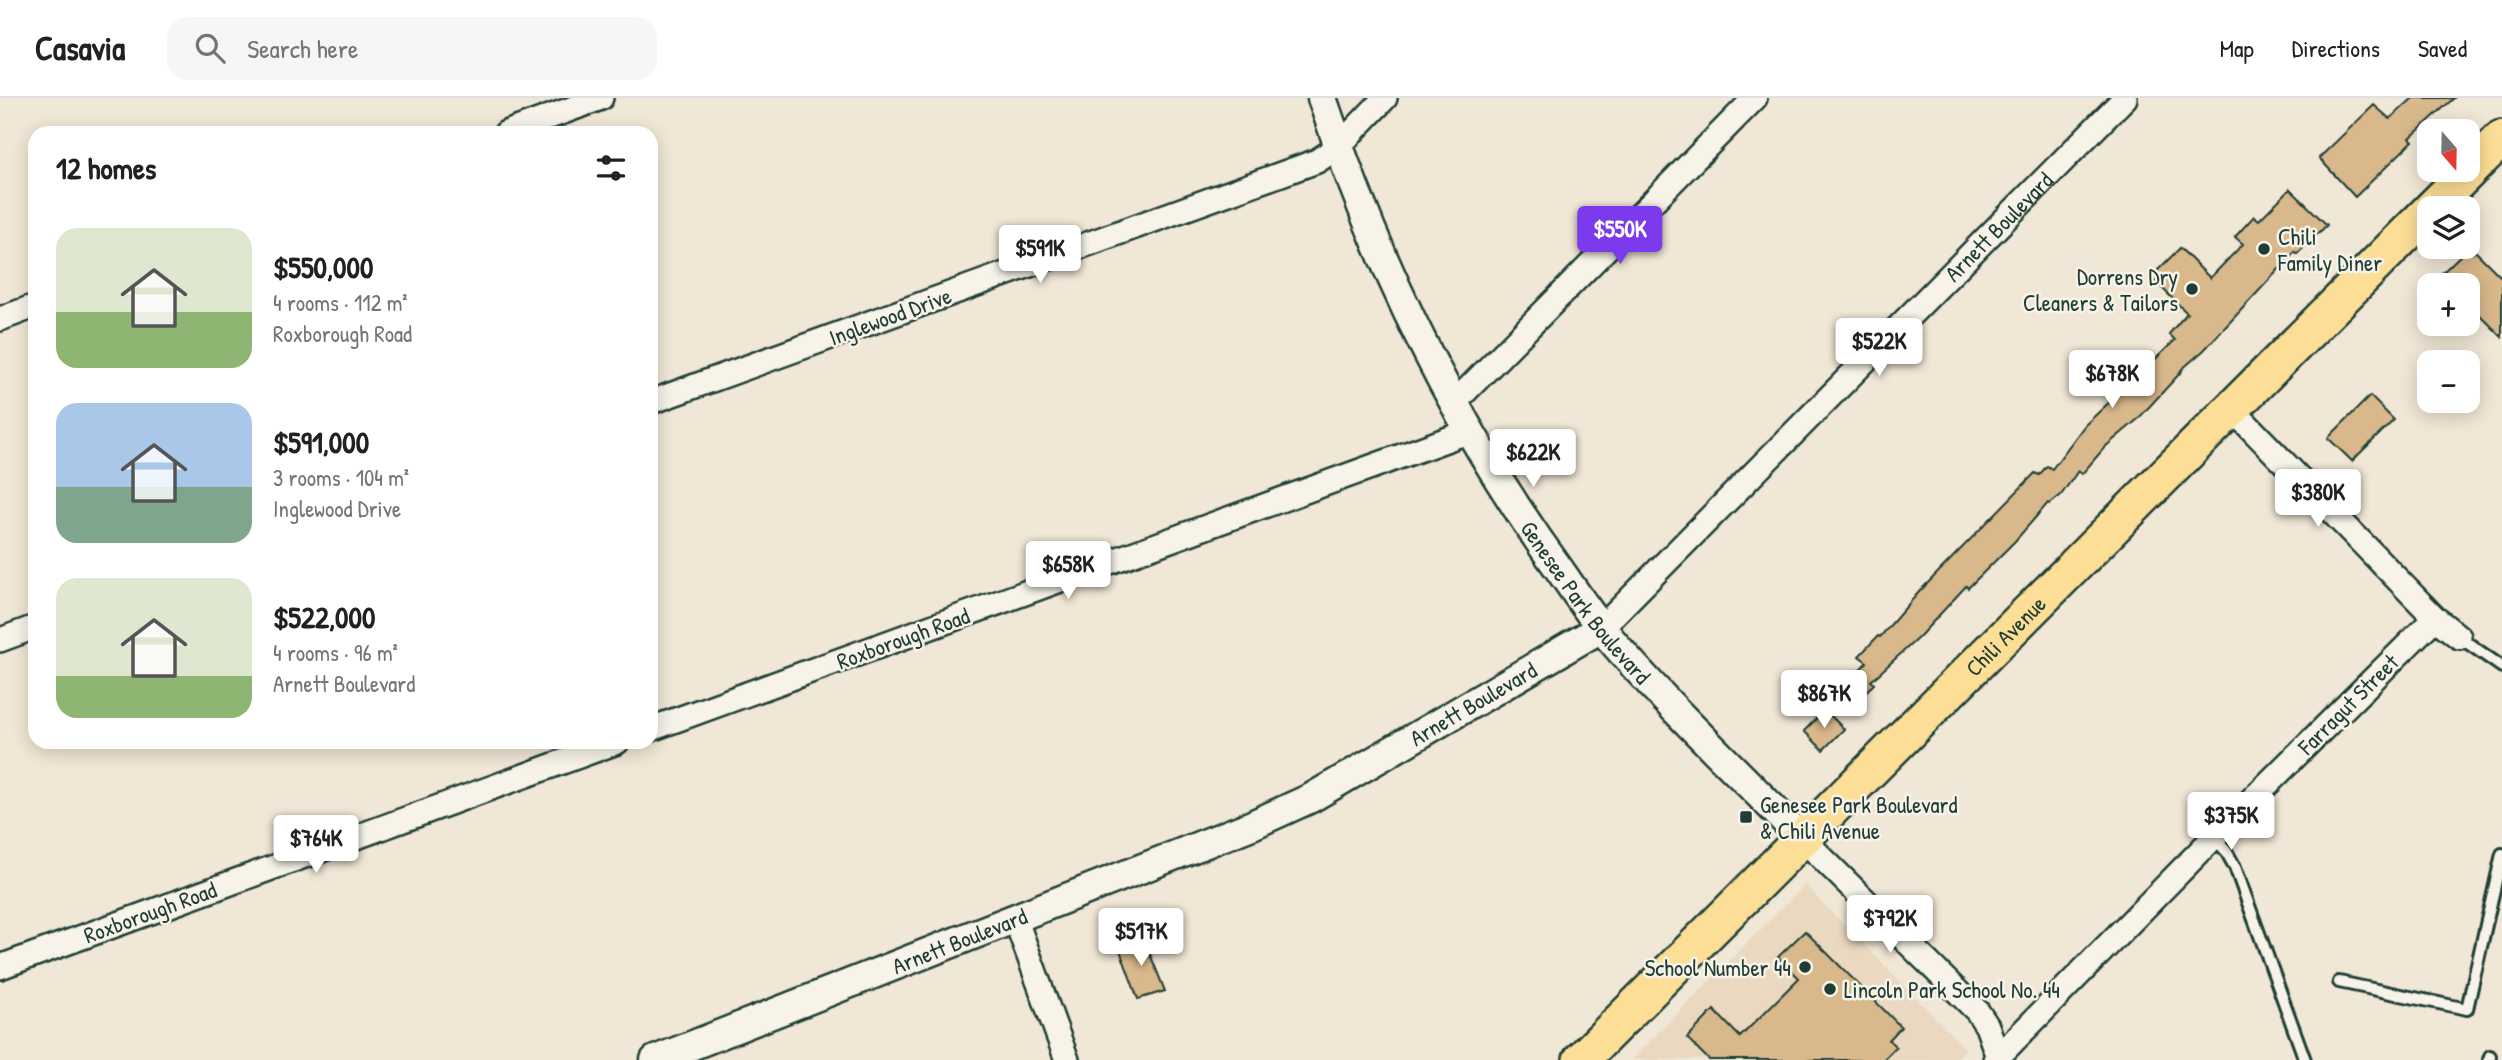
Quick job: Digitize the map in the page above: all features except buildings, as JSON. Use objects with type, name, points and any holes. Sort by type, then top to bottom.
[{"type":"main road","name":"Chili Avenue","points":[[2444,196],[2502,138]]},
{"type":"main road","name":"Chili Avenue","points":[[1581,1060],[2417,223]]},
{"type":"street","points":[[525,126],[601,98]]},
{"type":"street","name":"Genesee Park Boulevard","points":[[1322,98],[1338,147],[1401,296],[1454,403],[1523,520],[1601,628],[1803,839]]},
{"type":"street","name":"Inglewood Drive","points":[[658,399],[1318,161],[1338,147],[1385,98]]},
{"type":"street","points":[[1454,403],[1755,98]]},
{"type":"street","name":"Arnett Boulevard","points":[[655,1060],[1252,825],[1311,798],[1601,628],[2125,98]]},
{"type":"street","points":[[0,319],[28,309]]},
{"type":"street","points":[[2232,409],[2435,618],[2459,637]]},
{"type":"street","name":"Roxborough Road","points":[[658,726],[1470,431]]},
{"type":"street","name":"Farragut Street","points":[[1998,1059],[2214,837],[2435,618]]},
{"type":"street","points":[[0,640],[28,630]]},
{"type":"street","name":"Roxborough Road","points":[[0,967],[598,749]]},
{"type":"street","points":[[1803,839],[1977,1010],[1987,1026],[1998,1059]]},
{"type":"street","points":[[1015,918],[1067,1060]]},
{"type":"lane","points":[[2459,637],[2499,661]]},
{"type":"lane","points":[[2214,837],[2235,867],[2305,1060]]},
{"type":"lane","points":[[2339,982],[2467,1009],[2502,854]]},
{"type":"shaded area","name":"School Number 44","points":[[1805,885],[1966,1049],[1955,1060],[1631,1060]]},
{"type":"place","name":"Chili Family Diner","points":[[2264,249]]},
{"type":"place","name":"Dorrens Dry Cleaners & Tailors","points":[[2192,289]]},
{"type":"place","name":"Genesee Park Boulevard & Chili Avenue","points":[[1746,817]]},
{"type":"place","name":"School Number 44","points":[[1805,967]]},
{"type":"place","name":"Lincoln Park School No. 44","points":[[1830,989]]}]
